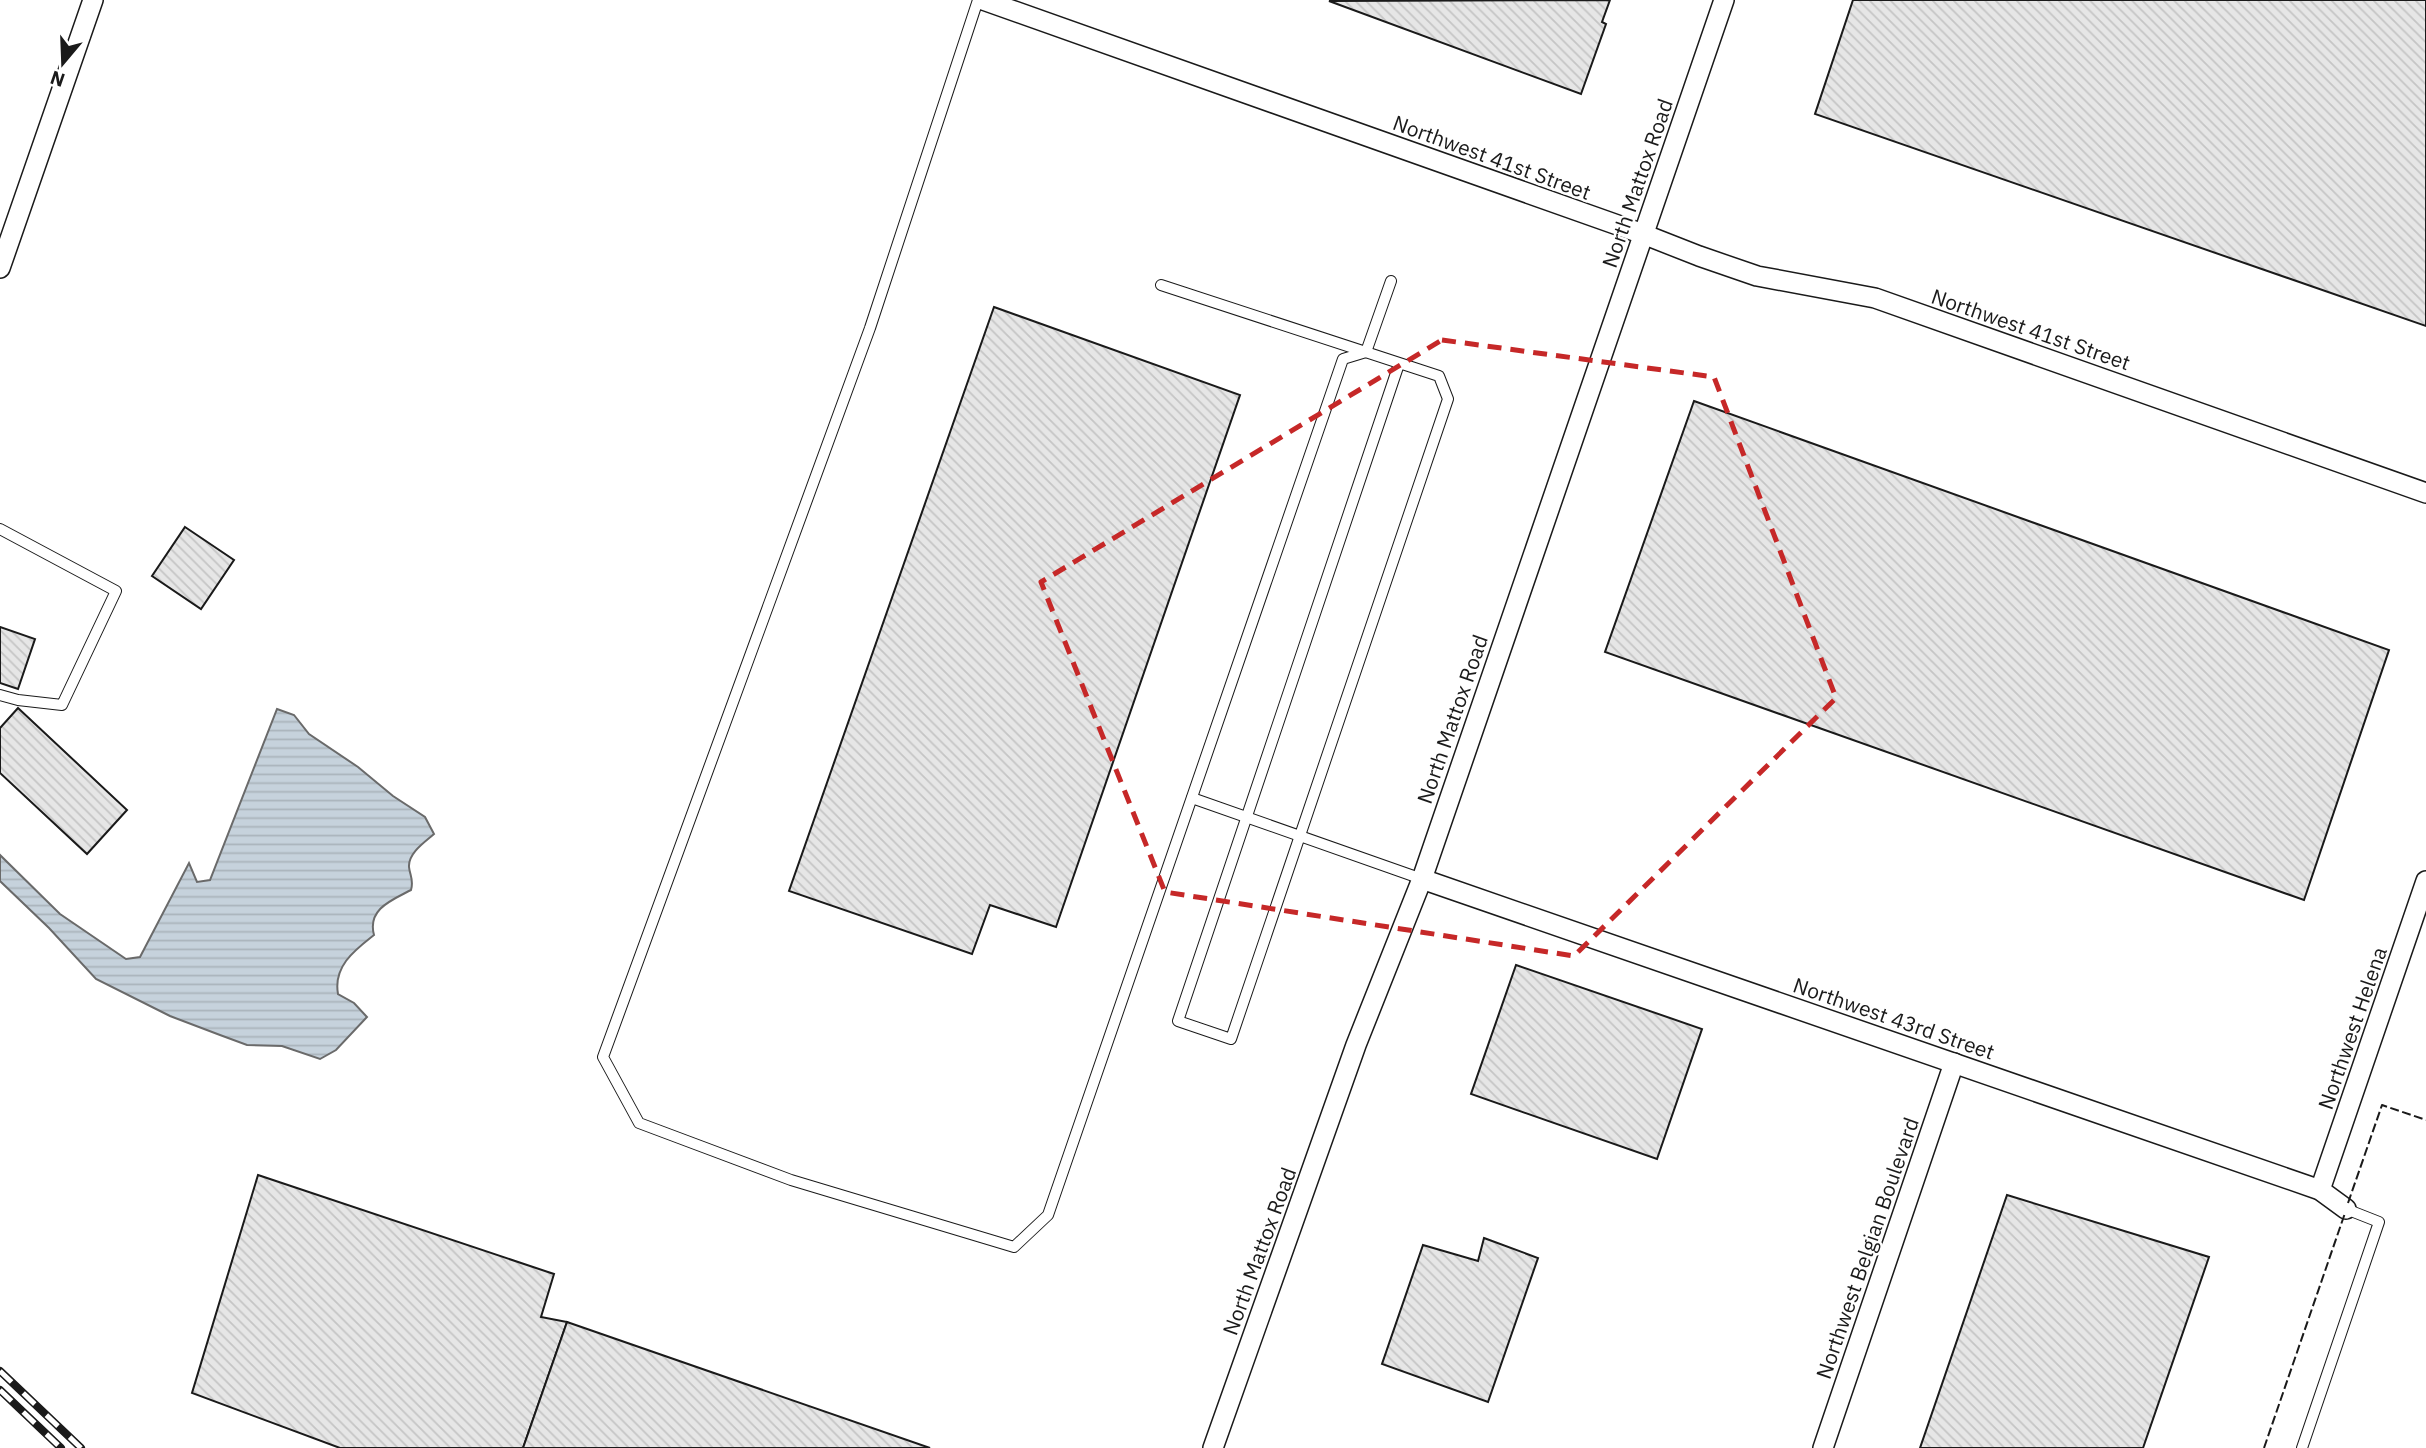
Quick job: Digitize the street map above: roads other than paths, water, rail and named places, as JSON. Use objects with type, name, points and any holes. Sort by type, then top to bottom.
[{"type":"street","points":[[0,268],[93,0]]},
{"type":"street","name":"Northwest 41st Street","points":[[980,0],[1757,276],[1875,298],[2426,493]]},
{"type":"street","name":"North Mattox Road","points":[[1213,1448],[1356,1045],[1422,879],[1724,0]]},
{"type":"street","name":"Northwest 43rd Street","points":[[1422,879],[2320,1190],[2346,1209]]},
{"type":"street","name":"Northwest Helena","points":[[2320,1190],[2426,881]]},
{"type":"street","name":"Northwest Belgian Boulevard","points":[[1822,1448],[1954,1063]]},
{"type":"lane","points":[[980,0],[870,328],[603,1057],[639,1122],[791,1180],[1014,1247],[1048,1215],[1343,359],[1366,352]]},
{"type":"lane","points":[[1366,352],[1391,281]]},
{"type":"lane","points":[[1161,285],[1438,376],[1448,399],[1231,1039],[1178,1021],[1399,364]]},
{"type":"lane","points":[[0,529],[116,591],[62,705],[0,695]]},
{"type":"lane","points":[[1192,798],[1422,879]]},
{"type":"lane","points":[[2302,1448],[2379,1222],[2346,1209]]},
{"type":"railway","points":[[0,1371],[81,1448]]},
{"type":"railway","points":[[0,1390],[61,1448]]}]
